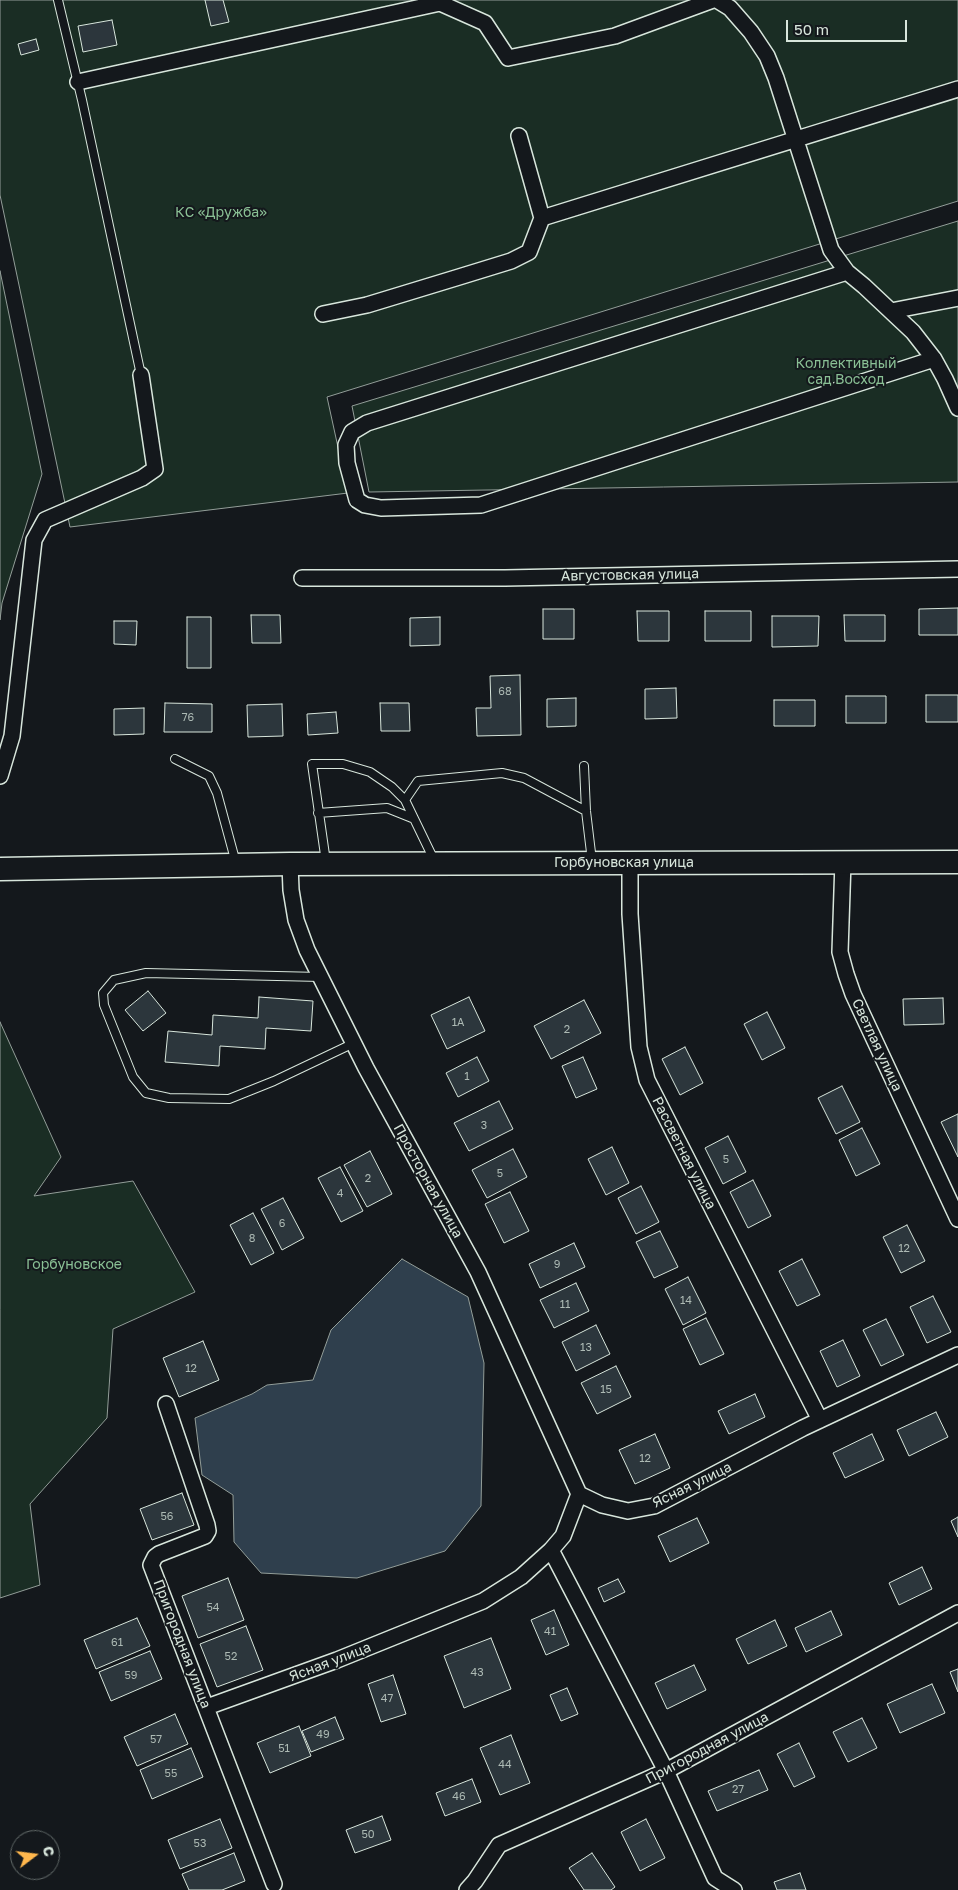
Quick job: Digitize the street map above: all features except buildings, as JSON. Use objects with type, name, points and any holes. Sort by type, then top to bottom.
[{"type":"main road","name":"Горбуновская улица","points":[[0,869],[290,864],[958,862]]},
{"type":"street","points":[[78,82],[440,3],[485,23],[508,58],[615,36],[722,1],[751,32],[767,56],[776,78],[831,250],[847,272],[913,332],[934,359],[945,378],[958,408]]},
{"type":"street","points":[[542,218],[958,89]]},
{"type":"street","points":[[323,314],[368,305],[511,261],[529,252],[542,218],[519,136]]},
{"type":"street","points":[[847,272],[366,423],[352,432],[346,445],[347,463],[357,500],[365,505],[381,508],[481,505],[934,359]]},
{"type":"street","points":[[891,311],[958,298]]},
{"type":"street","points":[[0,776],[12,736],[34,540],[45,520],[142,478],[155,469],[140,375]]},
{"type":"street","name":"Августовская улица","points":[[302,578],[515,578],[958,569]]},
{"type":"street","name":"Светлая улица","points":[[842,862],[840,952],[846,974],[853,994],[958,1219]]},
{"type":"street","name":"Рассветная улица","points":[[630,863],[630,914],[639,1048],[647,1080],[820,1420]]},
{"type":"street","name":"Просторная улица","points":[[290,864],[291,890],[296,920],[307,950],[354,1043],[478,1272],[579,1494]]},
{"type":"street","name":"Ясная улица","points":[[207,1707],[337,1660],[483,1601],[521,1577],[551,1550],[563,1536],[579,1494],[602,1505],[628,1511],[654,1506],[820,1420],[958,1355]]},
{"type":"street","name":"Пригородная улица","points":[[166,1404],[208,1531],[205,1536],[159,1554],[154,1557],[151,1565],[274,1884]]},
{"type":"street","points":[[551,1550],[666,1771],[715,1878],[734,1890]]},
{"type":"street","name":"Пригородная улица","points":[[467,1890],[476,1881],[499,1845],[666,1771],[958,1613]]},
{"type":"lane","points":[[58,0],[78,82],[140,375]]},
{"type":"lane","points":[[175,760],[209,776],[217,793],[236,865]]},
{"type":"lane","points":[[326,864],[312,764],[343,764],[370,772],[392,786],[405,800],[412,818],[436,863]]},
{"type":"lane","points":[[584,766],[586,811],[593,863]]},
{"type":"lane","points":[[405,800],[418,781],[502,773],[524,778],[586,811]]},
{"type":"lane","points":[[318,812],[387,808],[412,818]]},
{"type":"lane","points":[[321,977],[146,973],[114,980],[103,993],[104,1005],[133,1077],[146,1092],[169,1098],[229,1099],[274,1081],[354,1043]]},
{"type":"green space","name":"КС «Дружба»","points":[[0,0],[958,0],[958,201],[327,397],[348,493],[70,527],[0,195]]},
{"type":"green space","name":"Коллективный сад Восход","points":[[958,221],[958,482],[369,492],[352,406]]},
{"type":"green space","points":[[0,271],[42,474],[2,603],[0,620]]},
{"type":"green space","name":"Горбуновское","points":[[0,1022],[61,1157],[34,1196],[133,1181],[195,1292],[113,1329],[107,1418],[30,1504],[40,1585],[0,1598]]},
{"type":"water","points":[[402,1259],[468,1297],[484,1363],[481,1506],[445,1551],[357,1578],[261,1573],[234,1542],[233,1495],[202,1475],[195,1418],[252,1394],[267,1385],[313,1380],[331,1330]]}]
